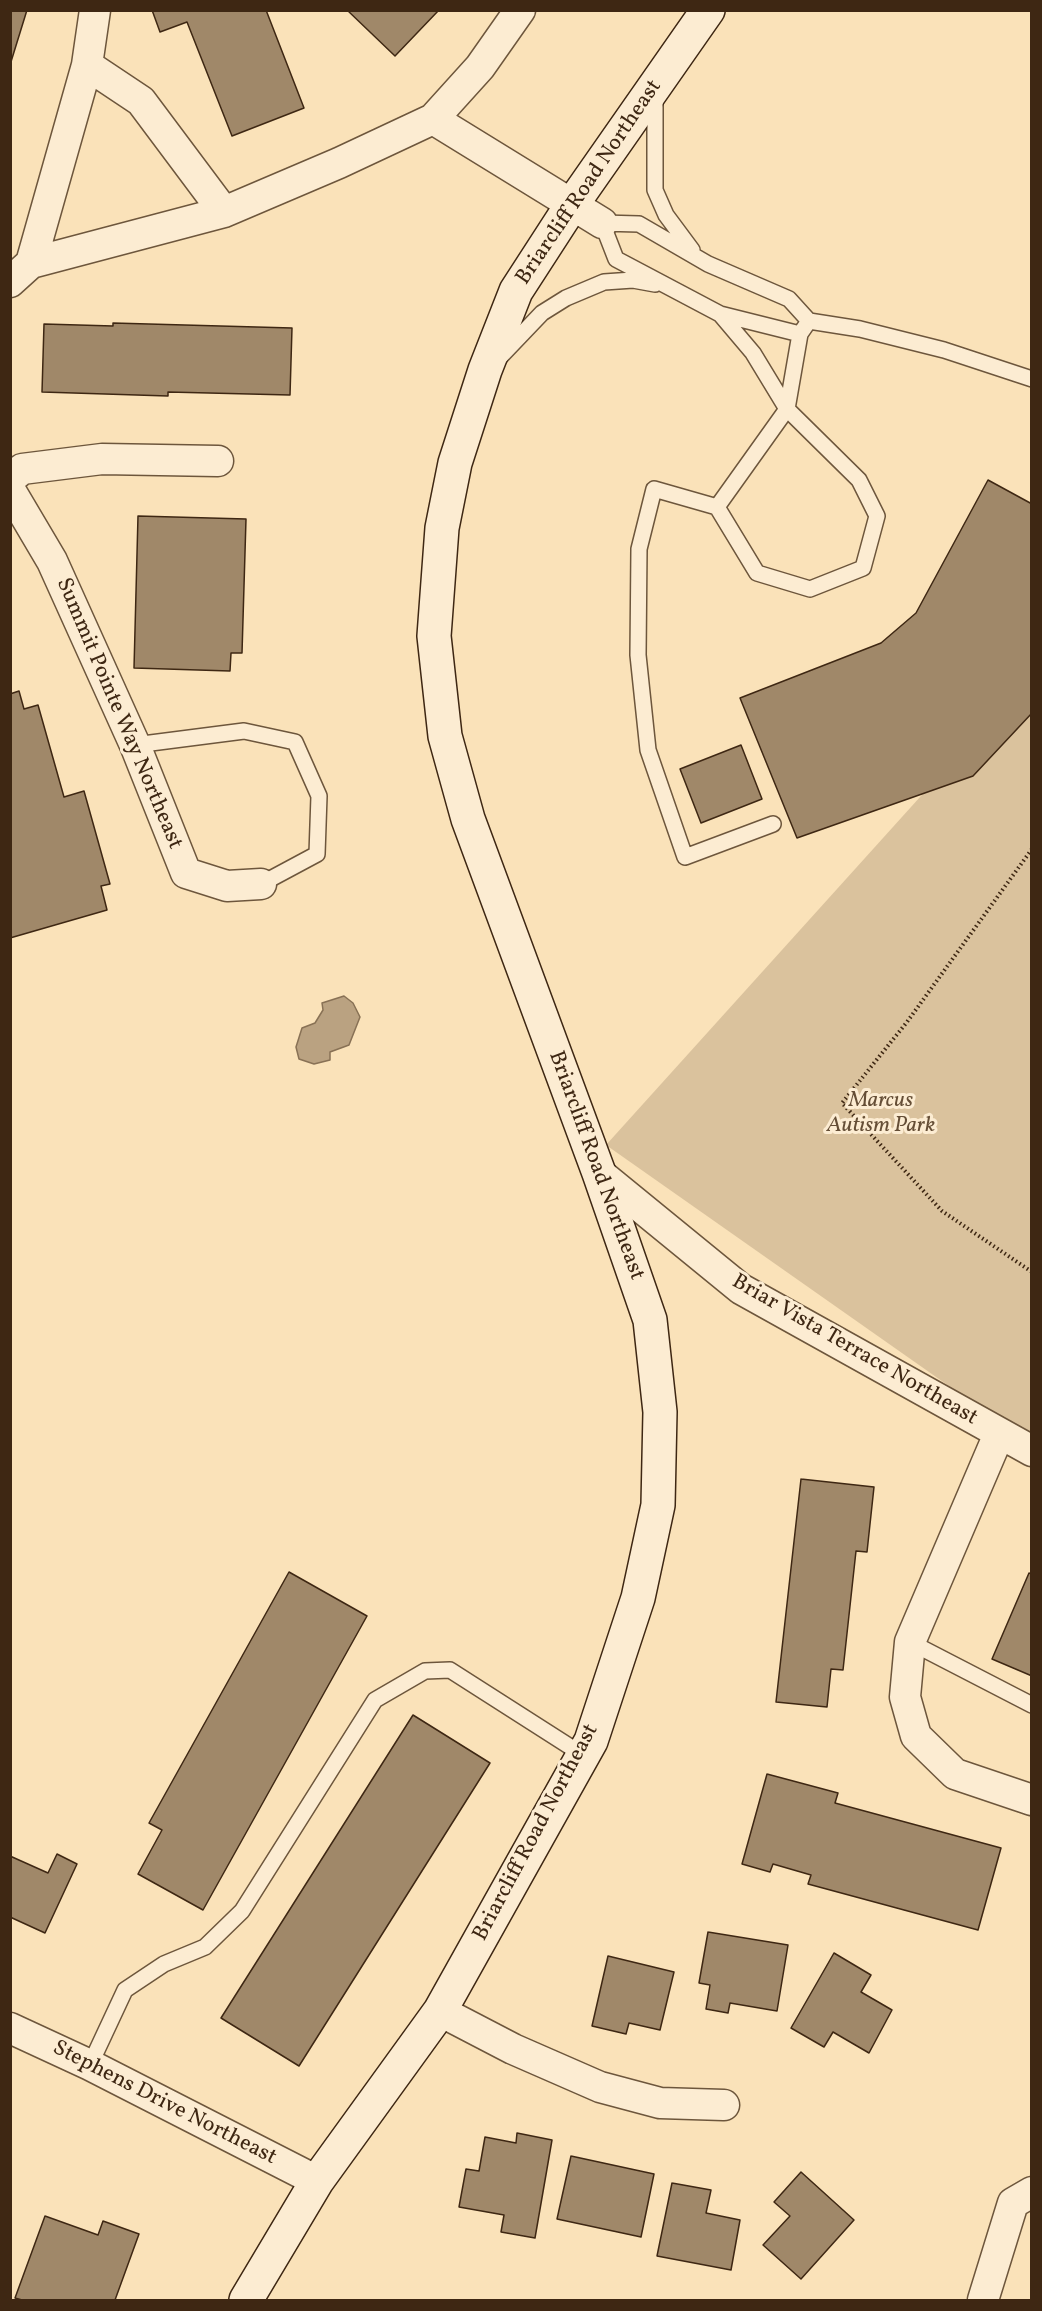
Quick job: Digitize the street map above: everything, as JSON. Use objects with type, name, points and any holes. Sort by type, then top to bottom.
[{"type":"main road","name":"Briarcliff Road Northeast","points":[[246,2301],[317,2181],[440,2011],[591,1741],[638,1598],[658,1505],[660,1412],[650,1320],[599,1173],[468,819],[445,736],[434,636],[442,528],[455,463],[485,370],[516,291],[571,206],[708,10]]},
{"type":"street","points":[[21,272],[87,65],[96,10]]},
{"type":"street","points":[[21,272],[224,212],[339,163],[433,119],[480,67],[520,10]]},
{"type":"street","points":[[87,65],[141,101],[224,212]]},
{"type":"street","points":[[433,119],[602,223]]},
{"type":"street","points":[[10,479],[22,469],[102,459],[218,461]]},
{"type":"street","name":"Summit Pointe Way Northeast","points":[[10,490],[52,561],[135,745],[186,873],[227,886],[261,884]]},
{"type":"street","name":"Briar Vista Terrace Northeast","points":[[599,1173],[741,1289],[1032,1451]]},
{"type":"street","points":[[999,1434],[910,1642],[905,1697],[916,1736],[955,1774],[1032,1800]]},
{"type":"street","points":[[440,2011],[513,2049],[600,2087],[660,2103],[724,2105]]},
{"type":"street","name":"Stephens Drive Northeast","points":[[10,2028],[90,2065],[317,2181]]},
{"type":"street","points":[[983,2301],[1013,2204],[1032,2192]]},
{"type":"lane","points":[[655,85],[655,190],[666,215],[700,259]]},
{"type":"lane","points":[[717,507],[787,409],[804,328],[789,299],[700,259],[639,224],[602,223],[616,259],[720,314],[804,328],[860,329],[944,350],[1032,379]]},
{"type":"lane","points":[[485,370],[542,313],[566,298],[604,282],[633,280],[667,286]]},
{"type":"lane","points":[[720,314],[753,353],[787,409],[860,480],[877,516],[863,568],[810,589],[757,573],[717,507],[654,489],[639,549],[638,655],[648,750],[685,857],[773,824]]},
{"type":"lane","points":[[135,745],[244,731],[295,742],[319,796],[317,854],[261,884]]},
{"type":"lane","points":[[910,1642],[1032,1705]]},
{"type":"lane","points":[[90,2065],[125,1990],[164,1964],[205,1947],[242,1911],[375,1700],[425,1671],[450,1670],[583,1755]]},
{"type":"path","points":[[1032,849],[907,1022],[842,1103],[942,1211],[1032,1272]]},
{"type":"green space","name":"Marcus Autism Park","points":[[1031,674],[1031,1436],[993,1417],[606,1145]]},
{"type":"shaded area","points":[[344,996],[353,1003],[360,1017],[349,1045],[330,1052],[330,1060],[314,1064],[299,1059],[296,1047],[302,1028],[315,1023],[323,1010],[322,1003]]},
{"type":"building","points":[[10,10],[27,10],[10,65]]},
{"type":"building","points":[[152,10],[266,10],[304,108],[232,136],[187,22],[160,32]]},
{"type":"building","points":[[347,10],[439,10],[395,56]]},
{"type":"building","points":[[113,323],[292,328],[290,395],[168,392],[168,396],[42,392],[44,324],[113,326]]},
{"type":"building","points":[[988,480],[1032,504],[1032,713],[973,776],[797,838],[740,698],[881,643],[916,613]]},
{"type":"building","points":[[138,516],[246,519],[242,653],[231,653],[230,671],[134,668]]},
{"type":"building","points":[[19,691],[24,709],[38,705],[64,797],[84,791],[110,884],[101,886],[107,910],[10,938],[10,694]]},
{"type":"building","points":[[741,745],[762,799],[701,823],[680,769]]},
{"type":"building","points":[[801,1479],[874,1487],[867,1552],[856,1551],[843,1670],[831,1669],[827,1707],[776,1702]]},
{"type":"building","points":[[289,1572],[367,1616],[203,1910],[138,1874],[162,1830],[149,1823]]},
{"type":"building","points":[[1029,1573],[1032,1574],[1032,1676],[992,1659]]},
{"type":"building","points":[[413,1715],[490,1763],[299,2066],[221,2018]]},
{"type":"building","points":[[767,1774],[838,1793],[835,1803],[1001,1848],[978,1930],[808,1884],[811,1875],[773,1864],[770,1872],[742,1864]]},
{"type":"building","points":[[57,1854],[77,1864],[45,1933],[10,1917],[10,1856],[48,1873]]},
{"type":"building","points":[[708,1932],[788,1945],[777,2011],[730,2003],[728,2013],[706,2009],[710,1985],[699,1983]]},
{"type":"building","points":[[834,1953],[871,1975],[861,1992],[892,2010],[869,2053],[833,2032],[824,2047],[791,2028]]},
{"type":"building","points":[[608,1956],[674,1972],[660,2030],[629,2023],[626,2034],[592,2026]]},
{"type":"building","points":[[517,2133],[552,2140],[535,2238],[501,2232],[504,2215],[459,2207],[466,2169],[479,2171],[485,2137],[516,2143]]},
{"type":"building","points":[[571,2156],[654,2174],[641,2237],[557,2219]]},
{"type":"building","points":[[801,2172],[854,2220],[801,2279],[763,2245],[790,2216],[774,2202]]},
{"type":"building","points":[[672,2183],[711,2190],[706,2213],[740,2220],[731,2270],[657,2256]]},
{"type":"building","points":[[45,2216],[98,2235],[103,2221],[139,2234],[115,2300],[22,2300],[15,2298]]}]
